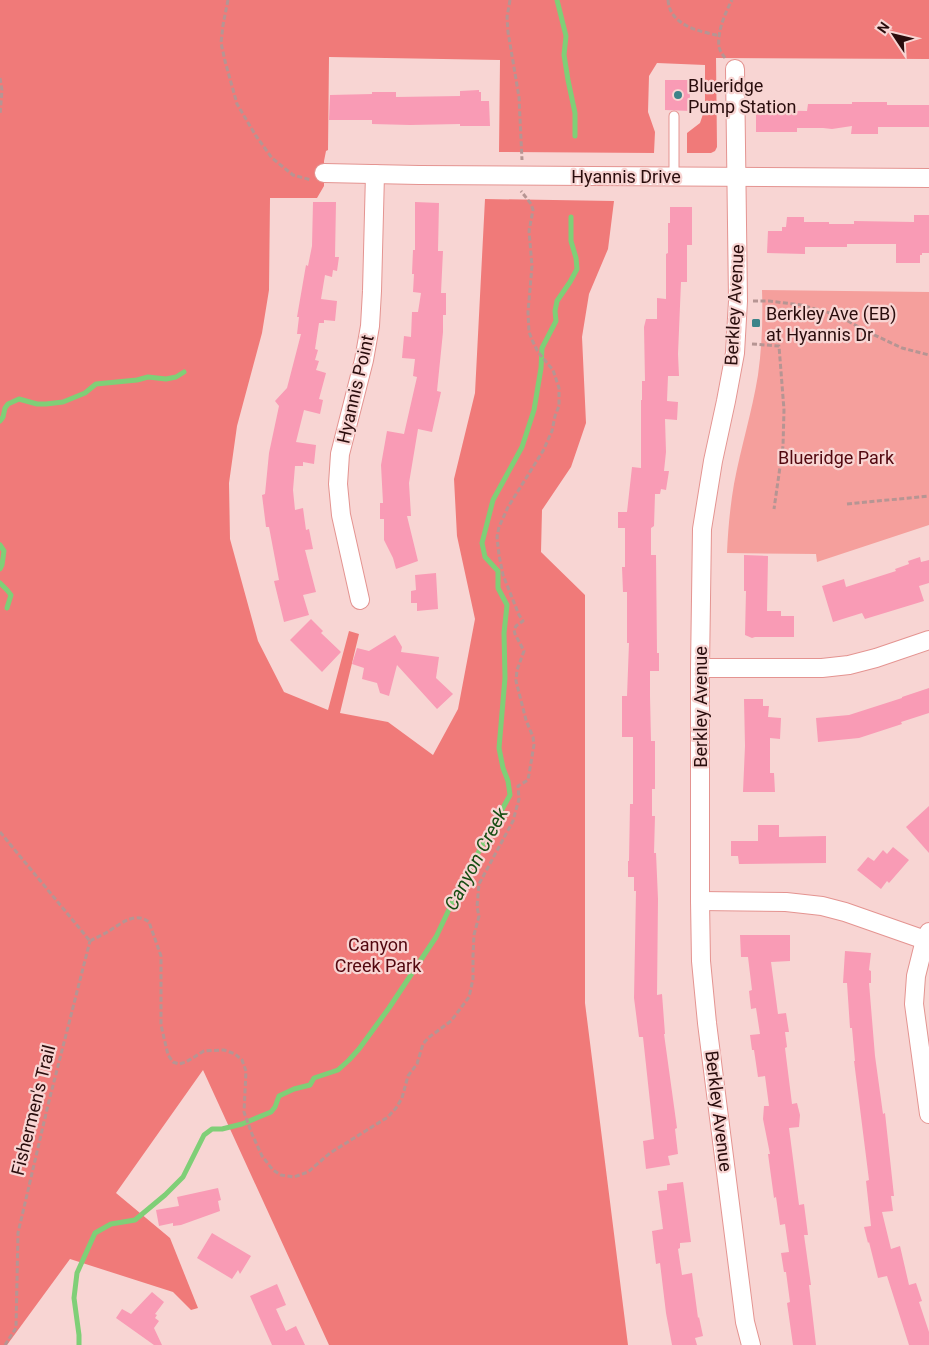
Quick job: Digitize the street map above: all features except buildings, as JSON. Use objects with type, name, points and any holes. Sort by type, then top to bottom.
[{"type":"street","name":"Berkley Avenue","points":[[735,69],[738,301],[735,354],[713,461],[702,529],[700,901],[701,962],[707,1023],[750,1345]]},
{"type":"street","name":"Hyannis Drive","points":[[320,177],[375,174],[929,178]]},
{"type":"street","name":"Hyannis Point","points":[[360,600],[341,515],[338,484],[340,454],[364,360],[370,326],[375,174]]},
{"type":"street","points":[[700,668],[822,668],[849,665],[929,640]]},
{"type":"street","points":[[700,901],[786,902],[822,906],[927,936],[916,976],[914,1004],[929,1114]]},
{"type":"lane","points":[[674,116],[674,176]]},
{"type":"path","points":[[228,0],[221,43],[238,104],[256,136],[272,158],[283,168],[293,175],[320,177]]},
{"type":"path","points":[[510,0],[508,32],[519,97],[522,154]]},
{"type":"path","points":[[668,0],[673,15],[683,24],[695,30],[720,36]]},
{"type":"path","points":[[732,0],[725,14],[720,36],[720,48],[726,60],[735,69]]},
{"type":"path","points":[[0,78],[2,90],[0,115]]},
{"type":"path","points":[[0,832],[90,941],[130,919],[139,918],[149,922],[161,956],[160,1025],[168,1055],[173,1062],[179,1064],[204,1051],[224,1050],[235,1054],[242,1060],[246,1071],[244,1112],[262,1156],[273,1170],[281,1175],[294,1177],[308,1172],[330,1153],[388,1117],[396,1108],[402,1098],[408,1076],[417,1064],[423,1044],[451,1021],[469,997],[474,980],[474,935],[479,916],[477,907],[480,884],[497,848],[513,821],[518,799],[518,786],[528,780],[534,745],[516,681],[516,670],[524,651],[514,630],[523,621],[504,575],[497,537],[499,527],[508,507],[552,431],[559,406],[559,388],[553,370],[538,352],[529,332],[528,312],[532,266],[529,231],[533,210],[524,195]]},
{"type":"path","points":[[738,301],[769,301],[801,305],[837,315],[902,348],[929,355]]},
{"type":"path","points":[[752,344],[779,346],[784,410],[783,446],[774,509]]},
{"type":"path","points":[[847,504],[929,496]]},
{"type":"path","name":"Fishermen's Trail","points":[[6,1345],[16,1328],[18,1233],[50,1095],[90,941]]},
{"type":"green space","name":"Canyon Creek Park","points":[[0,0],[929,0],[929,59],[716,58],[717,147],[711,153],[687,153],[687,133],[700,123],[705,108],[705,65],[657,63],[649,76],[648,112],[655,132],[654,153],[499,152],[500,60],[329,57],[328,150],[326,151],[324,161],[324,186],[317,198],[270,198],[269,290],[262,333],[237,426],[229,483],[230,539],[258,641],[284,692],[328,710],[349,631],[359,634],[340,713],[388,722],[433,755],[458,709],[475,619],[457,536],[454,479],[475,393],[485,199],[614,201],[608,249],[589,294],[582,337],[586,423],[571,467],[542,510],[541,552],[585,595],[585,1003],[628,1345],[329,1345],[203,1070],[116,1193],[170,1238],[198,1308],[191,1310],[173,1292],[70,1259],[7,1345],[0,1345]]},
{"type":"green space","name":"Blueridge Park","points":[[762,290],[929,292],[929,525],[817,562],[816,554],[727,553],[729,518],[734,484],[758,375],[762,332]]},
{"type":"waterway","name":"Canyon Creek","points":[[557,0],[566,36],[564,55],[575,113],[575,136]]},
{"type":"waterway","name":"Canyon Creek","points":[[79,1345],[74,1298],[77,1273],[95,1233],[111,1224],[135,1220],[165,1195],[183,1177],[204,1135],[212,1129],[222,1129],[242,1124],[271,1112],[279,1096],[294,1089],[310,1085],[314,1078],[338,1070],[349,1060],[389,1008],[436,937],[461,884],[510,795],[499,748],[505,678],[504,633],[507,605],[498,588],[498,571],[485,557],[482,543],[493,500],[522,447],[534,410],[541,368],[542,348],[556,321],[557,301],[577,269],[571,241],[571,217]]},
{"type":"waterway","points":[[0,421],[8,404],[19,399],[37,404],[63,402],[85,393],[96,384],[137,380],[148,377],[166,379],[176,377],[184,372]]},
{"type":"waterway","points":[[0,545],[4,551],[0,569]]},
{"type":"waterway","points":[[0,583],[11,595],[7,608]]},
{"type":"place","name":"Blueridge Pump Station","points":[[678,95]]},
{"type":"place","name":"Berkley Ave (EB) at Hyannis Dr","points":[[756,323]]}]
